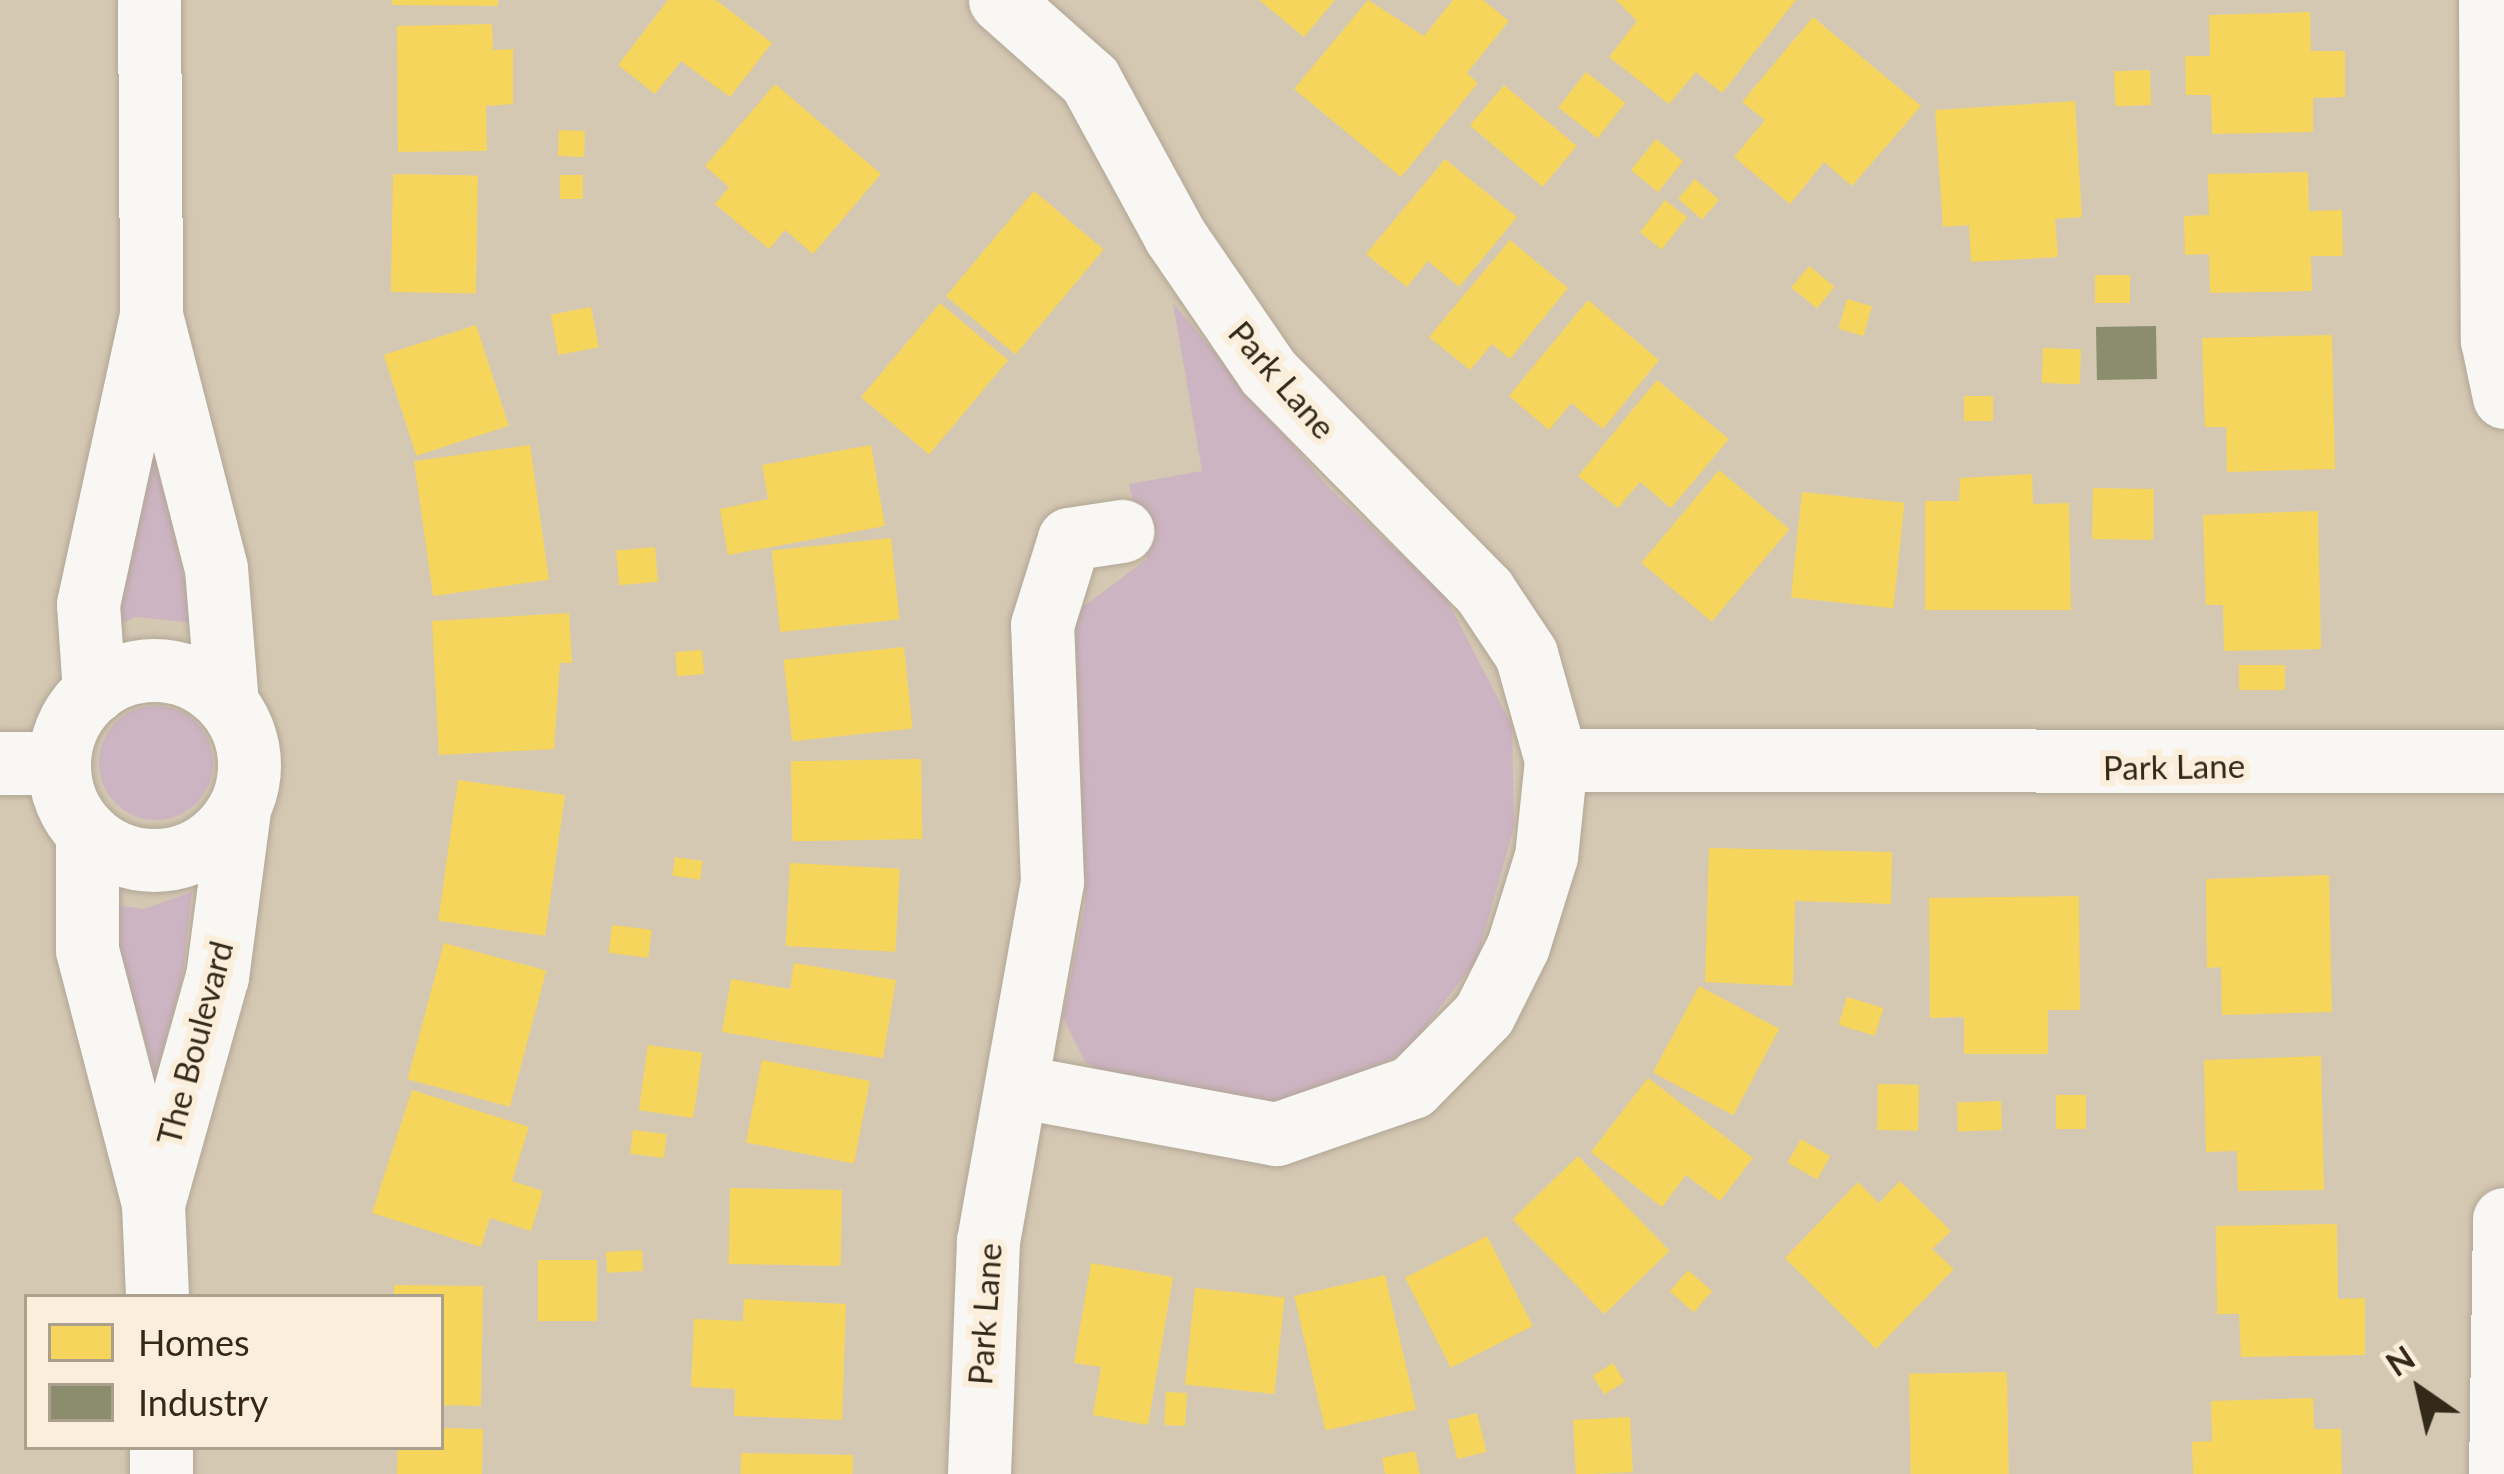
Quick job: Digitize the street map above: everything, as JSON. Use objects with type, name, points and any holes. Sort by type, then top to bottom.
[{"type":"street","points":[[94,692],[88,604],[151,315],[149,0]]},
{"type":"street","name":"Park Lane","points":[[1000,0],[1090,80],[1175,236],[1268,372],[1484,591],[1526,654],[1556,760],[1546,856],[1518,946],[1474,1028],[1412,1087],[1276,1134],[1023,1087]]},
{"type":"street","points":[[2490,0],[2492,340],[2504,397]]},
{"type":"street","points":[[151,315],[216,568],[227,704],[250,755],[239,811],[221,834],[169,860],[139,860],[87,834],[29,763],[94,692],[148,670],[178,672],[227,704]]},
{"type":"street","name":"Park Lane","points":[[979,1474],[988,1241],[1023,1087],[1052,882],[1042,625],[1069,539],[1122,532]]},
{"type":"street","name":"Park Lane","points":[[1556,760],[2504,761]]},
{"type":"street","name":"The Boulevard","points":[[153,1204],[218,977],[239,811]]},
{"type":"street","name":"The Boulevard","points":[[87,834],[87,950],[153,1204],[157,1294]]},
{"type":"street","points":[[2500,1474],[2504,1219]]},
{"type":"shaded area","points":[[1173,303],[1330,489],[1444,594],[1512,726],[1514,827],[1477,959],[1406,1052],[1307,1100],[1251,1103],[1106,1076],[1085,1062],[1063,1017],[1085,905],[1075,613],[1147,559],[1129,484],[1202,471]]},
{"type":"shaded area","points":[[152,436],[194,623],[136,617],[113,627]]},
{"type":"shaded area","points":[[156,706],[178,711],[196,723],[208,741],[213,763],[208,785],[196,803],[178,815],[156,820],[134,815],[116,803],[104,785],[99,763],[104,741],[116,723],[134,711]]},
{"type":"shaded area","points":[[192,892],[182,980],[155,1077],[106,904],[144,909]]},
{"type":"building: Homes","points":[[392,0],[498,0],[498,6],[392,5]]},
{"type":"building: Homes","points":[[668,0],[716,0],[772,43],[730,97],[681,61],[655,94],[618,65]]},
{"type":"building: Homes","points":[[1259,0],[1335,0],[1304,37]]},
{"type":"building: Homes","points":[[1368,0],[1424,36],[1453,0],[1483,0],[1509,21],[1467,73],[1478,83],[1401,177],[1294,89]]},
{"type":"building: Homes","points":[[1616,0],[1796,0],[1722,93],[1696,72],[1669,104],[1609,57],[1637,21]]},
{"type":"building: Homes","points":[[2310,12],[2311,51],[2345,51],[2345,97],[2313,98],[2313,132],[2212,134],[2211,95],[2186,95],[2185,56],[2210,56],[2209,15]]},
{"type":"building: Homes","points":[[1813,17],[1921,106],[1852,186],[1824,162],[1790,204],[1734,157],[1765,120],[1742,102]]},
{"type":"building: Homes","points":[[492,24],[493,50],[513,49],[513,104],[486,106],[487,151],[398,152],[397,26]]},
{"type":"building: Homes","points":[[2150,70],[2151,105],[2115,106],[2114,71]]},
{"type":"building: Homes","points":[[1586,72],[1625,103],[1598,138],[1558,107]]},
{"type":"building: Homes","points":[[775,84],[881,174],[813,254],[785,230],[769,249],[715,204],[729,187],[705,166]]},
{"type":"building: Homes","points":[[1504,85],[1577,146],[1543,187],[1470,126]]},
{"type":"building: Homes","points":[[2075,101],[2082,217],[2055,219],[2058,257],[1971,262],[1969,225],[1943,227],[1935,110]]},
{"type":"building: Homes","points":[[559,130],[585,131],[584,157],[558,156]]},
{"type":"building: Homes","points":[[1656,139],[1683,161],[1658,192],[1631,170]]},
{"type":"building: Homes","points":[[1445,159],[1517,217],[1459,287],[1428,261],[1407,287],[1366,254]]},
{"type":"building: Homes","points":[[2308,172],[2309,211],[2342,210],[2343,256],[2311,256],[2312,291],[2210,293],[2209,254],[2185,255],[2184,216],[2209,215],[2208,174]]},
{"type":"building: Homes","points":[[393,174],[478,175],[476,293],[391,292]]},
{"type":"building: Homes","points":[[560,175],[583,175],[583,199],[560,199]]},
{"type":"building: Homes","points":[[1695,179],[1719,200],[1702,220],[1678,199]]},
{"type":"building: Homes","points":[[1034,191],[1104,249],[1016,354],[946,296]]},
{"type":"building: Homes","points":[[1665,200],[1687,217],[1662,250],[1640,232]]},
{"type":"building: Homes","points":[[1510,240],[1568,288],[1510,359],[1492,344],[1470,370],[1429,337]]},
{"type":"building: Homes","points":[[1809,266],[1835,287],[1817,309],[1791,288]]},
{"type":"building: Homes","points":[[2095,275],[2130,275],[2130,303],[2095,303]]},
{"type":"building: Homes","points":[[1847,299],[1872,306],[1863,336],[1838,329]]},
{"type":"building: Homes","points":[[1588,300],[1659,360],[1603,429],[1571,403],[1549,430],[1509,396]]},
{"type":"building: Homes","points":[[940,303],[1008,360],[929,454],[861,397]]},
{"type":"building: Homes","points":[[591,307],[599,347],[559,355],[551,315]]},
{"type":"building: Homes","points":[[476,325],[509,426],[417,456],[384,355]]},
{"type":"building: Homes","points":[[2332,335],[2335,469],[2227,472],[2226,427],[2205,427],[2202,338]]},
{"type":"building: Homes","points":[[2043,348],[2081,349],[2080,384],[2042,383]]},
{"type":"building: Homes","points":[[1657,380],[1729,439],[1671,508],[1640,482],[1618,508],[1578,476]]},
{"type":"building: Homes","points":[[1964,396],[1993,396],[1993,421],[1964,421]]},
{"type":"building: Homes","points":[[530,445],[549,580],[433,596],[414,461]]},
{"type":"building: Homes","points":[[871,445],[885,526],[728,555],[720,509],[768,499],[762,465]]},
{"type":"building: Homes","points":[[1719,470],[1789,529],[1712,622],[1641,563]]},
{"type":"building: Homes","points":[[2032,474],[2033,504],[2069,503],[2071,610],[1925,610],[1925,501],[1959,501],[1960,478]]},
{"type":"building: Homes","points":[[2093,488],[2154,489],[2153,540],[2092,539]]},
{"type":"building: Homes","points":[[1802,492],[1904,503],[1893,608],[1791,597]]},
{"type":"building: Homes","points":[[2318,511],[2321,649],[2224,651],[2223,605],[2206,605],[2203,515]]},
{"type":"building: Homes","points":[[891,538],[900,620],[780,632],[772,551]]},
{"type":"building: Homes","points":[[655,547],[658,582],[619,585],[616,550]]},
{"type":"building: Homes","points":[[569,613],[572,663],[560,663],[554,749],[439,755],[432,621]]},
{"type":"building: Homes","points":[[904,647],[913,729],[792,741],[784,660]]},
{"type":"building: Homes","points":[[702,650],[704,674],[677,676],[675,652]]},
{"type":"building: Homes","points":[[2239,665],[2285,665],[2285,690],[2239,690]]},
{"type":"building: Homes","points":[[921,759],[922,839],[792,841],[791,761]]},
{"type":"building: Homes","points":[[458,780],[565,795],[545,936],[438,921]]},
{"type":"building: Homes","points":[[1709,848],[1892,852],[1891,904],[1795,901],[1793,986],[1705,982]]},
{"type":"building: Homes","points":[[675,857],[703,861],[700,880],[672,876]]},
{"type":"building: Homes","points":[[790,863],[900,869],[896,952],[786,946]]},
{"type":"building: Homes","points":[[2329,875],[2332,1012],[2222,1015],[2221,967],[2207,968],[2206,879]]},
{"type":"building: Homes","points":[[2079,896],[2080,1010],[2048,1010],[2048,1054],[1964,1054],[1964,1017],[1930,1018],[1929,898]]},
{"type":"building: Homes","points":[[612,925],[652,930],[648,958],[609,953]]},
{"type":"building: Homes","points":[[444,943],[546,970],[510,1107],[408,1079]]},
{"type":"building: Homes","points":[[794,963],[896,980],[883,1058],[722,1032],[731,979],[790,989]]},
{"type":"building: Homes","points":[[1699,986],[1779,1029],[1733,1115],[1653,1073]]},
{"type":"building: Homes","points":[[1847,997],[1883,1008],[1875,1036],[1839,1025]]},
{"type":"building: Homes","points":[[648,1045],[702,1053],[693,1118],[639,1110]]},
{"type":"building: Homes","points":[[2321,1056],[2324,1190],[2238,1191],[2237,1151],[2206,1152],[2204,1060]]},
{"type":"building: Homes","points":[[762,1060],[870,1081],[854,1163],[746,1142]]},
{"type":"building: Homes","points":[[1648,1078],[1753,1158],[1720,1201],[1686,1175],[1662,1207],[1591,1152]]},
{"type":"building: Homes","points":[[1878,1084],[1919,1085],[1918,1131],[1877,1130]]},
{"type":"building: Homes","points":[[412,1090],[529,1127],[512,1181],[543,1191],[531,1231],[490,1218],[481,1247],[372,1213]]},
{"type":"building: Homes","points":[[2056,1095],[2086,1095],[2086,1129],[2056,1129]]},
{"type":"building: Homes","points":[[2001,1101],[2002,1130],[1958,1132],[1957,1103]]},
{"type":"building: Homes","points":[[633,1130],[667,1134],[664,1158],[630,1154]]},
{"type":"building: Homes","points":[[1801,1139],[1830,1156],[1817,1179],[1788,1162]]},
{"type":"building: Homes","points":[[1578,1156],[1670,1251],[1604,1314],[1513,1219]]},
{"type":"building: Homes","points":[[1900,1181],[1951,1231],[1932,1249],[1954,1269],[1876,1349],[1785,1258],[1858,1182],[1879,1203]]},
{"type":"building: Homes","points":[[730,1188],[842,1190],[841,1266],[729,1264]]},
{"type":"building: Homes","points":[[2337,1224],[2338,1299],[2365,1298],[2365,1355],[2241,1357],[2239,1314],[2217,1314],[2216,1226]]},
{"type":"building: Homes","points":[[1487,1236],[1533,1326],[1451,1368],[1405,1278]]},
{"type":"building: Homes","points":[[642,1250],[643,1271],[607,1273],[606,1252]]},
{"type":"building: Homes","points":[[538,1260],[597,1260],[597,1321],[538,1321]]},
{"type":"building: Homes","points":[[1091,1263],[1173,1277],[1148,1425],[1093,1415],[1101,1367],[1074,1363]]},
{"type":"building: Homes","points":[[1688,1270],[1712,1291],[1694,1312],[1670,1291]]},
{"type":"building: Homes","points":[[1385,1275],[1416,1409],[1325,1430],[1294,1296]]},
{"type":"building: Homes","points":[[394,1285],[483,1286],[481,1406],[444,1405],[444,1294],[394,1294]]},
{"type":"building: Homes","points":[[1195,1288],[1285,1297],[1274,1394],[1185,1384]]},
{"type":"building: Homes","points":[[744,1299],[846,1304],[842,1420],[734,1416],[735,1389],[691,1387],[694,1319],[743,1321]]},
{"type":"building: Homes","points":[[1613,1363],[1625,1382],[1604,1394],[1593,1376]]},
{"type":"building: Homes","points":[[2007,1372],[2009,1474],[1911,1474],[1909,1374]]},
{"type":"building: Homes","points":[[1166,1392],[1187,1393],[1185,1426],[1164,1425]]},
{"type":"building: Homes","points":[[2313,1398],[2314,1429],[2341,1429],[2342,1474],[2193,1474],[2192,1442],[2212,1441],[2211,1401]]},
{"type":"building: Homes","points":[[1477,1413],[1487,1452],[1458,1459],[1448,1420]]},
{"type":"building: Homes","points":[[1630,1417],[1633,1472],[1576,1474],[1573,1420]]},
{"type":"building: Homes","points":[[444,1428],[483,1429],[482,1474],[397,1474],[398,1450],[444,1450]]},
{"type":"building: Homes","points":[[1415,1451],[1420,1474],[1385,1474],[1382,1458]]},
{"type":"building: Homes","points":[[741,1453],[853,1455],[853,1474],[741,1474]]},
{"type":"building: Industry","points":[[2156,326],[2157,379],[2097,380],[2096,327]]}]
